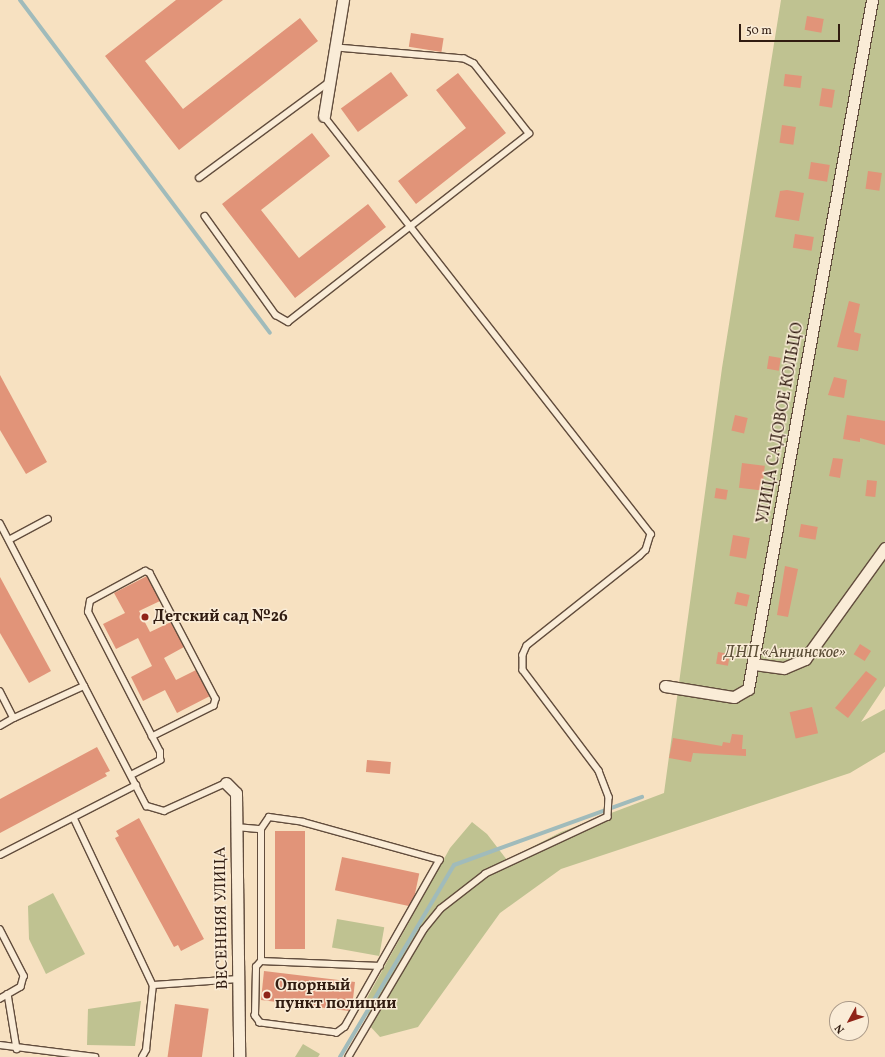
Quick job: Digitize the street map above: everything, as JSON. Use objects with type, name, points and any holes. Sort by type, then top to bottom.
[{"type":"street","points":[[324,116],[337,48],[343,0]]},
{"type":"street","name":"УЛИЦА САДОВОЕ КОЛЬЦО","points":[[665,686],[734,697],[748,689],[754,664],[872,0]]},
{"type":"street","points":[[754,664],[784,668],[805,659],[885,548]]},
{"type":"street","name":"ВЕСЕННЯЯ УЛИЦА","points":[[226,783],[236,793],[239,1057]]},
{"type":"lane","points":[[205,216],[276,315],[288,322],[413,227],[529,134],[474,64],[464,59],[337,48]]},
{"type":"lane","points":[[199,178],[331,81]]},
{"type":"lane","points":[[324,116],[413,227],[651,534],[643,553],[527,646],[523,655],[523,670],[599,771],[609,796],[608,818],[486,874],[441,909],[424,930],[349,1057]]},
{"type":"lane","points":[[9,540],[48,519]]},
{"type":"lane","points":[[0,523],[146,806],[155,811],[226,783]]},
{"type":"lane","points":[[131,776],[160,760],[152,737],[88,612],[90,601],[145,571],[150,573],[216,699],[214,706],[152,737]]},
{"type":"lane","points":[[0,726],[14,718],[84,686]]},
{"type":"lane","points":[[0,691],[14,718]]},
{"type":"lane","points":[[0,855],[136,785]]},
{"type":"lane","points":[[269,817],[303,822],[438,858],[440,863],[345,1027],[337,1033],[260,1023],[255,1016],[256,967],[261,962],[261,829],[269,817]]},
{"type":"lane","points":[[74,818],[153,985],[146,1050],[142,1057]]},
{"type":"lane","points":[[236,827],[261,829]]},
{"type":"lane","points":[[0,928],[24,976],[21,987],[0,999]]},
{"type":"lane","points":[[261,962],[380,966]]},
{"type":"lane","points":[[153,985],[239,979]]},
{"type":"lane","points":[[8,994],[17,1049]]},
{"type":"lane","points":[[0,1045],[17,1049],[95,1057]]},
{"type":"green space","name":"ДНП «Аннинское»","points":[[781,0],[885,0],[885,686],[861,722],[885,709],[885,752],[850,773],[561,869],[500,913],[418,1027],[380,1037],[368,1024],[367,998],[450,848],[472,822],[487,834],[507,860],[561,832],[664,793],[722,368]]},
{"type":"green space","points":[[53,893],[85,954],[46,974],[29,939],[28,906]]},
{"type":"green space","points":[[337,919],[384,927],[379,956],[332,948]]},
{"type":"green space","points":[[141,1001],[135,1046],[87,1045],[88,1009]]},
{"type":"green space","points":[[303,1044],[320,1054],[318,1057],[295,1057]]},
{"type":"building","points":[[176,0],[223,0],[145,61],[183,109],[300,18],[318,41],[179,150],[105,56]]},
{"type":"building","points":[[807,16],[824,19],[821,33],[805,30]]},
{"type":"building","points":[[411,33],[444,38],[441,52],[409,47]]},
{"type":"building","points":[[391,72],[408,95],[358,132],[341,108]]},
{"type":"building","points":[[458,73],[506,133],[416,204],[398,181],[466,128],[436,90]]},
{"type":"building","points":[[785,74],[802,76],[800,88],[784,86]]},
{"type":"building","points":[[822,88],[835,90],[832,108],[819,106]]},
{"type":"building","points":[[782,125],[796,127],[793,145],[779,143]]},
{"type":"building","points":[[312,133],[330,156],[261,210],[299,258],[368,204],[386,227],[295,298],[222,204]]},
{"type":"building","points":[[811,162],[830,165],[827,182],[808,179]]},
{"type":"building","points":[[868,171],[882,173],[879,191],[865,189]]},
{"type":"building","points":[[787,190],[804,193],[799,221],[775,217],[780,191]]},
{"type":"building","points":[[795,234],[814,237],[812,251],[793,248]]},
{"type":"building","points":[[849,301],[860,304],[854,332],[861,334],[858,351],[837,347]]},
{"type":"building","points":[[769,356],[781,358],[779,371],[767,369]]},
{"type":"building","points":[[0,375],[47,462],[26,474],[0,430]]},
{"type":"building","points":[[834,377],[847,380],[844,398],[828,395]]},
{"type":"building","points":[[735,415],[748,418],[744,434],[731,431]]},
{"type":"building","points":[[847,415],[885,421],[885,445],[860,438],[860,442],[843,439]]},
{"type":"building","points":[[833,458],[843,459],[840,478],[829,476]]},
{"type":"building","points":[[742,463],[765,466],[762,491],[739,488]]},
{"type":"building","points":[[867,480],[877,481],[875,497],[865,496]]},
{"type":"building","points":[[716,488],[728,490],[726,500],[714,498]]},
{"type":"building","points":[[801,524],[818,527],[815,540],[799,537]]},
{"type":"building","points":[[733,535],[750,538],[746,559],[729,556]]},
{"type":"building","points":[[785,566],[798,569],[788,617],[777,615]]},
{"type":"building","points":[[147,576],[160,601],[139,611],[150,632],[171,622],[184,647],[164,658],[176,680],[196,670],[210,696],[177,713],[165,690],[143,701],[131,677],[152,666],[138,638],[116,649],[103,624],[125,613],[114,593]]},
{"type":"building","points":[[0,577],[51,671],[29,683],[0,633]]},
{"type":"building","points":[[737,592],[750,595],[747,607],[734,604]]},
{"type":"building","points":[[860,644],[871,651],[865,661],[854,654]]},
{"type":"building","points":[[718,652],[730,654],[728,666],[716,664]]},
{"type":"building","points":[[866,671],[877,679],[848,718],[835,708]]},
{"type":"building","points":[[812,707],[818,733],[796,738],[790,712]]},
{"type":"building","points":[[732,734],[743,735],[742,749],[746,749],[746,756],[693,753],[691,762],[669,758],[673,738],[722,746],[723,742],[730,743]]},
{"type":"building","points":[[97,747],[110,771],[105,773],[107,776],[0,833],[0,799]]},
{"type":"building","points":[[367,760],[391,762],[390,774],[366,772]]},
{"type":"building","points":[[139,818],[204,939],[181,951],[178,945],[174,947],[115,838],[119,836],[116,831]]},
{"type":"building","points":[[275,831],[305,831],[305,949],[275,949]]},
{"type":"building","points":[[342,857],[419,873],[412,907],[335,890]]},
{"type":"building","points":[[264,971],[355,982],[352,1007],[349,1011],[261,1000]]},
{"type":"building","points":[[175,1004],[209,1009],[202,1057],[168,1057]]},
{"type":"waterway","points":[[20,0],[270,333]]},
{"type":"waterway","points":[[340,1057],[454,865],[642,797]]},
{"type":"place","name":"Детский сад №26","points":[[145,617]]},
{"type":"place","name":"Опорный пункт полиции","points":[[267,995]]}]
